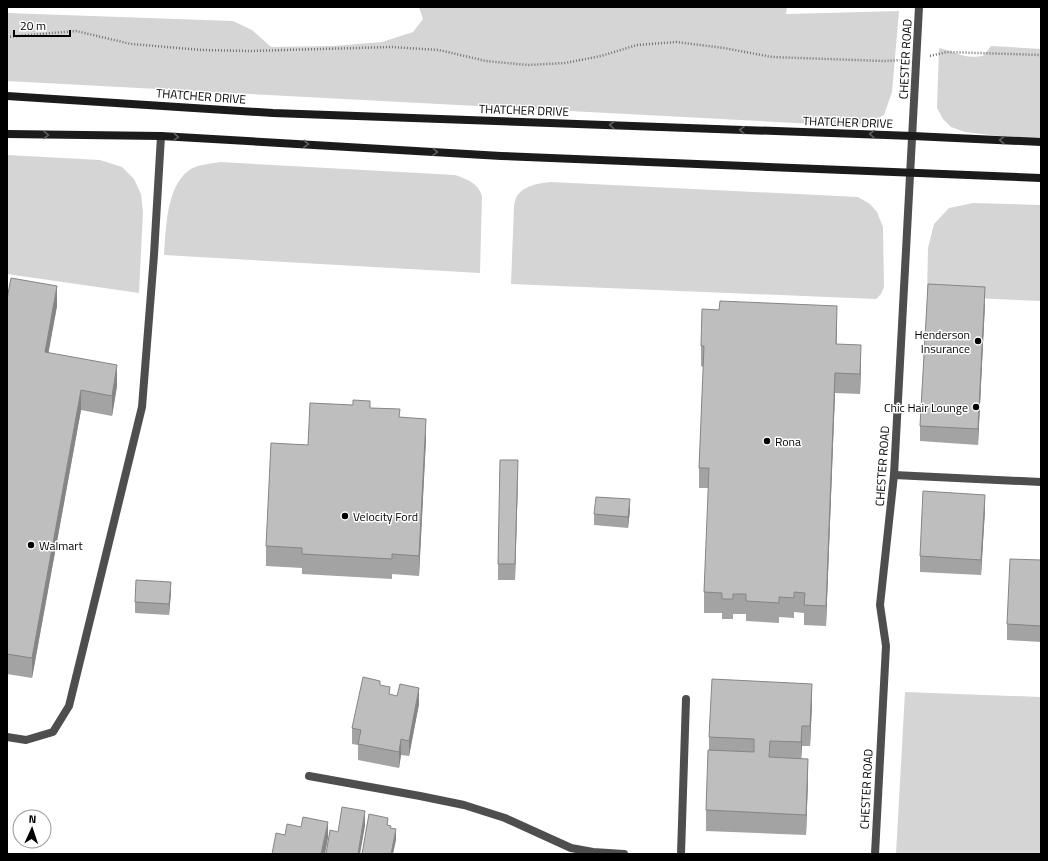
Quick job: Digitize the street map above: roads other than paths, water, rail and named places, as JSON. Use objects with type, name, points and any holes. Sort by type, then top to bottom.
[{"type":"main road","name":"THATCHER DRIVE","points":[[7,96],[273,113],[1041,142]]},
{"type":"main road","points":[[7,134],[161,136],[501,156],[1041,178]]},
{"type":"street","name":"CHESTER ROAD","points":[[875,854],[886,646],[880,605],[894,475],[919,7]]},
{"type":"street","points":[[7,737],[26,740],[53,732],[69,706],[142,407],[154,255],[161,136]]},
{"type":"street","points":[[894,475],[1041,482]]},
{"type":"street","points":[[681,854],[686,699]]},
{"type":"street","points":[[309,776],[464,805],[505,818],[571,848],[593,852],[624,854]]},
{"type":"place","name":"Henderson Insurance","points":[[978,341]]},
{"type":"place","name":"Chic Hair Lounge","points":[[976,407]]},
{"type":"place","name":"Rona","points":[[767,441]]},
{"type":"place","name":"Velocity Ford","points":[[345,516]]},
{"type":"place","name":"Walmart","points":[[31,545]]}]
